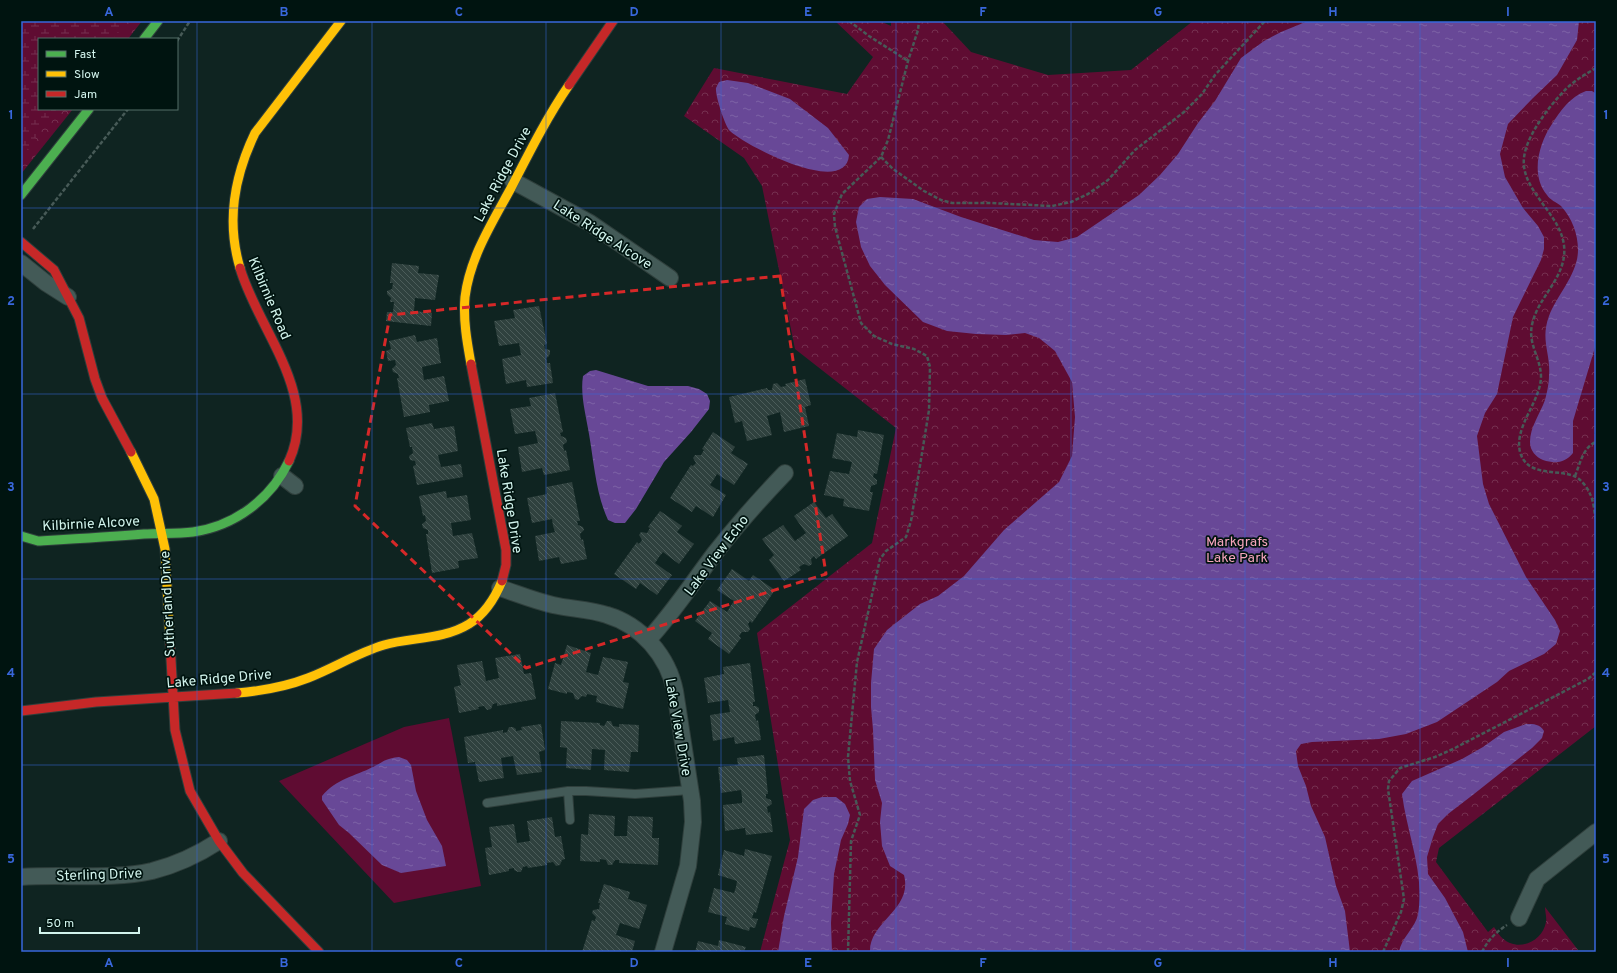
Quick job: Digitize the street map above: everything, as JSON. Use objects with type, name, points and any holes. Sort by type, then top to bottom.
[{"type":"street","points":[[145,38],[158,21]]},
{"type":"street","name":"Kilbirnie Road","points":[[162,534],[203,530],[220,526],[253,508],[268,494],[282,476],[293,447],[297,423],[291,383],[240,271],[234,244],[232,222],[233,194],[245,151],[255,133],[341,21]]},
{"type":"street","name":"Lake Ridge Drive","points":[[21,711],[90,702],[240,693],[283,686],[327,671],[348,659],[385,644],[450,633],[468,625],[482,614],[495,598],[500,588],[506,568],[506,550],[466,337],[464,306],[467,286],[474,261],[513,181],[565,91],[613,21]]},
{"type":"street","points":[[21,195],[88,110]]},
{"type":"street","name":"Lake Ridge Alcove","points":[[513,181],[590,223],[670,278]]},
{"type":"street","name":"Sutherland Drive","points":[[21,242],[54,270],[80,318],[95,379],[102,398],[154,499],[165,549],[175,730],[190,791],[219,842],[243,874],[319,952]]},
{"type":"street","name":"Sutherland Drive","points":[[21,263],[46,283],[69,298]]},
{"type":"street","name":"Lake View Echo","points":[[648,640],[669,617],[727,537],[785,473]]},
{"type":"street","points":[[282,476],[296,486]]},
{"type":"street","name":"Kilbirnie Alcove","points":[[21,536],[38,541],[162,534]]},
{"type":"street","name":"Lake View Drive","points":[[500,588],[552,605],[607,615],[628,624],[648,640],[664,662],[674,685],[694,822],[686,875],[663,952]]},
{"type":"street","points":[[1519,918],[1537,879],[1596,832]]},
{"type":"street","name":"Sterling Drive","points":[[21,877],[130,875],[153,871],[200,853],[219,842]]},
{"type":"lane","points":[[487,803],[568,791],[648,794],[690,790]]},
{"type":"lane","points":[[568,791],[570,820]]},
{"type":"path","points":[[178,39],[190,21]]},
{"type":"path","points":[[849,21],[908,61]]},
{"type":"path","points":[[848,952],[850,853],[860,815],[850,781],[848,757],[856,662],[880,559],[886,551],[906,537],[911,521],[929,410],[930,367],[928,356],[914,349],[892,344],[874,336],[861,323],[835,227],[834,214],[842,194],[881,157],[888,140],[908,61],[918,30],[919,21]]},
{"type":"path","points":[[881,157],[893,169],[924,191],[941,200],[952,203],[1052,206],[1071,202],[1088,194],[1108,180],[1135,150],[1184,112],[1202,94],[1215,75],[1265,21]]},
{"type":"path","points":[[1596,68],[1579,78],[1566,89],[1534,130],[1525,152],[1524,164],[1526,176],[1532,189],[1560,231],[1564,256],[1560,272],[1538,308],[1532,322],[1532,346],[1539,365],[1541,377],[1539,388],[1519,440],[1524,461],[1535,469],[1575,476],[1586,487],[1591,495],[1596,520]]},
{"type":"path","points":[[29,233],[127,110]]},
{"type":"path","points":[[1575,476],[1584,452],[1590,444],[1596,442]]},
{"type":"path","points":[[1383,952],[1401,912],[1404,899],[1388,789],[1389,781],[1394,774],[1400,768],[1435,757],[1453,749],[1588,679],[1596,672]]},
{"type":"path","points":[[1482,952],[1487,942],[1497,931],[1519,918]]},
{"type":"highlighted area","points":[[780,276],[826,574],[526,668],[355,506],[390,315]]},
{"type":"green space","points":[[21,21],[142,21],[129,38],[38,38],[38,110],[72,110],[21,174]]},
{"type":"green space","points":[[21,21],[127,21],[113,38],[38,38],[38,110],[56,110],[21,158]]},
{"type":"green space","name":"Markgrafs Lake Park","points":[[835,21],[880,21],[891,26],[891,21],[942,21],[971,52],[1048,75],[1131,70],[1193,21],[1596,21],[1596,427],[1594,434],[1596,434],[1596,726],[1439,848],[1436,862],[1488,932],[1494,927],[1500,936],[1507,942],[1516,945],[1522,945],[1532,941],[1537,938],[1544,928],[1546,920],[1545,907],[1578,950],[1575,952],[760,952],[790,840],[757,633],[872,543],[896,428],[795,349],[762,186],[744,158],[684,116],[714,68],[847,94],[873,57]]},
{"type":"green space","points":[[449,718],[481,886],[394,903],[279,781],[404,727]]},
{"type":"water","name":"Markgrafs Lake Park","points":[[1308,21],[1579,21],[1577,40],[1557,75],[1508,124],[1500,154],[1505,177],[1523,208],[1538,226],[1544,237],[1544,249],[1541,260],[1513,317],[1497,394],[1485,413],[1477,436],[1483,484],[1489,504],[1526,577],[1555,620],[1560,631],[1556,644],[1544,654],[1509,671],[1497,682],[1437,722],[1406,734],[1379,739],[1312,742],[1301,744],[1296,751],[1298,766],[1306,786],[1311,806],[1325,837],[1336,886],[1345,911],[1350,952],[870,952],[872,941],[876,932],[897,907],[905,887],[904,875],[890,866],[882,846],[880,822],[882,803],[875,780],[871,707],[871,683],[874,649],[887,630],[920,604],[938,596],[964,576],[1004,530],[1059,482],[1072,456],[1075,417],[1072,382],[1055,351],[1039,338],[1025,333],[1006,335],[947,331],[923,322],[885,285],[870,266],[861,247],[856,222],[859,207],[867,199],[880,197],[913,199],[961,217],[1034,240],[1058,242],[1077,237],[1139,195],[1160,175],[1178,154],[1198,123],[1215,101],[1241,58],[1264,41]]},
{"type":"water","points":[[727,80],[748,83],[790,99],[828,128],[849,155],[844,167],[831,172],[794,165],[755,147],[730,131],[723,117],[716,92],[719,82]]},
{"type":"water","points":[[1586,91],[1592,91],[1596,96],[1596,344],[1573,421],[1573,453],[1563,461],[1552,462],[1540,459],[1534,453],[1530,445],[1530,436],[1545,400],[1549,379],[1549,361],[1545,332],[1546,325],[1553,308],[1575,267],[1578,244],[1576,232],[1568,216],[1561,206],[1548,197],[1542,187],[1539,178],[1538,159],[1543,140],[1547,132],[1566,104]]},
{"type":"water","points":[[596,370],[648,386],[688,386],[699,389],[707,394],[710,401],[709,409],[664,462],[636,509],[625,523],[615,523],[608,520],[601,500],[596,478],[584,405],[582,383],[583,376],[590,371]]},
{"type":"water","points":[[1526,724],[1534,724],[1541,727],[1544,731],[1542,738],[1532,748],[1448,814],[1438,824],[1427,857],[1428,874],[1445,898],[1463,932],[1468,952],[1399,952],[1400,947],[1417,919],[1420,899],[1417,869],[1402,794],[1412,781],[1462,759],[1483,747],[1504,732]]},
{"type":"water","points":[[399,757],[407,760],[411,765],[416,791],[427,820],[442,846],[446,866],[401,873],[382,865],[339,825],[322,800],[322,796],[327,790],[346,778],[373,767],[387,759]]},
{"type":"water","points":[[822,797],[836,797],[845,804],[850,815],[841,840],[834,874],[831,923],[832,952],[778,952],[784,916],[798,857],[804,809],[813,800]]},
{"type":"building","points":[[392,263],[419,266],[418,273],[439,275],[435,300],[415,298],[414,311],[432,313],[431,326],[386,321],[387,312],[393,312],[394,302],[390,302],[391,298],[387,294],[387,291],[392,289],[393,283],[390,283]]},
{"type":"building","points":[[539,306],[547,344],[544,345],[545,349],[550,350],[550,354],[546,358],[547,363],[550,363],[553,383],[527,387],[526,380],[506,384],[502,359],[521,355],[519,343],[499,346],[494,321],[515,318],[513,310]]},
{"type":"building","points":[[415,335],[417,342],[437,338],[441,363],[422,367],[424,380],[444,376],[449,401],[429,405],[430,412],[404,417],[397,378],[399,378],[398,374],[393,372],[392,369],[396,365],[395,360],[388,361],[386,351],[391,349],[389,341]]},
{"type":"building","points":[[805,379],[811,405],[805,407],[809,426],[784,432],[780,412],[767,416],[772,435],[747,441],[742,421],[735,423],[729,397],[767,388],[768,390],[772,390],[773,384],[777,383],[781,387],[786,386],[785,384]]},
{"type":"building","points":[[555,393],[563,432],[560,433],[561,436],[566,438],[567,442],[563,445],[564,451],[566,450],[570,470],[544,475],[542,468],[522,472],[518,447],[538,443],[535,431],[515,434],[510,409],[531,406],[529,398]]},
{"type":"building","points":[[432,423],[434,429],[454,426],[458,451],[438,455],[441,467],[461,464],[463,477],[417,485],[413,466],[416,465],[415,461],[410,460],[409,456],[413,453],[412,447],[410,447],[406,428]]},
{"type":"building","points":[[858,430],[884,435],[877,474],[874,473],[873,477],[877,480],[877,484],[871,486],[870,492],[873,492],[869,511],[843,506],[844,499],[824,495],[830,471],[849,474],[852,462],[832,458],[837,433],[857,437]]},
{"type":"building","points":[[713,432],[735,447],[731,453],[748,464],[734,485],[717,474],[710,485],[726,495],[713,517],[696,506],[692,512],[670,498],[691,465],[693,466],[696,463],[693,458],[695,455],[701,455],[704,450],[702,449]]},
{"type":"building","points":[[572,482],[580,521],[577,521],[578,525],[583,527],[584,530],[580,534],[581,540],[583,539],[587,559],[561,564],[559,557],[539,561],[535,536],[555,532],[552,519],[532,523],[527,498],[547,494],[546,487]]},
{"type":"building","points":[[446,491],[447,498],[467,495],[471,520],[451,523],[453,536],[472,533],[478,558],[458,561],[459,568],[432,573],[426,534],[428,534],[428,530],[423,528],[422,524],[426,521],[425,515],[423,516],[419,496]]},
{"type":"building","points":[[814,502],[826,518],[832,514],[848,536],[816,559],[814,556],[811,559],[812,564],[809,566],[804,564],[799,567],[801,570],[784,581],[769,560],[774,555],[762,539],[783,525],[795,541],[806,533],[794,516]]},
{"type":"building","points":[[660,511],[682,526],[677,532],[694,544],[679,564],[663,552],[659,557],[655,563],[672,575],[657,595],[640,583],[636,589],[614,574],[637,542],[639,544],[642,540],[639,535],[641,532],[647,533],[650,528],[648,527]]},
{"type":"building","points":[[732,569],[749,581],[753,575],[775,590],[752,623],[750,621],[748,624],[750,629],[748,632],[742,632],[739,636],[741,638],[729,654],[708,639],[712,633],[695,621],[710,601],[727,612],[734,601],[717,590]]},
{"type":"building","points":[[567,645],[591,653],[586,672],[598,675],[603,657],[628,662],[623,682],[629,683],[623,709],[596,702],[597,696],[587,694],[586,697],[582,696],[578,700],[575,699],[573,693],[567,692],[567,694],[548,689],[555,663],[561,665]]},
{"type":"building","points":[[520,654],[524,674],[531,673],[536,699],[497,706],[497,703],[493,704],[491,709],[487,710],[484,706],[478,707],[479,709],[459,713],[454,687],[461,685],[457,665],[482,661],[486,681],[499,678],[495,658]]},
{"type":"building","points":[[750,663],[755,702],[753,702],[753,706],[759,708],[759,712],[755,715],[756,721],[758,720],[761,740],[735,744],[734,737],[713,741],[710,715],[730,712],[728,700],[708,703],[704,678],[724,674],[723,667]]},
{"type":"building","points":[[561,721],[600,723],[600,725],[604,726],[607,721],[611,721],[613,726],[619,727],[619,724],[639,725],[638,752],[631,752],[629,772],[604,770],[605,750],[592,749],[591,770],[566,768],[567,748],[560,747]]},
{"type":"building","points":[[541,724],[545,750],[539,752],[542,772],[517,775],[513,756],[501,758],[504,778],[479,782],[475,762],[468,763],[464,737],[503,730],[503,733],[507,732],[509,727],[513,727],[516,731],[522,730],[521,727]]},
{"type":"building","points":[[764,755],[768,794],[766,794],[766,798],[771,800],[772,804],[767,807],[768,813],[770,812],[773,832],[746,835],[745,828],[725,831],[723,805],[742,803],[742,797],[741,790],[721,793],[718,767],[738,765],[737,758]]},
{"type":"building","points":[[589,814],[615,816],[614,836],[627,836],[628,816],[653,817],[652,838],[659,838],[658,865],[619,863],[619,860],[615,860],[612,865],[608,865],[606,860],[600,859],[600,862],[580,861],[581,834],[588,835]]},
{"type":"building","points":[[552,817],[555,837],[561,836],[565,859],[562,860],[560,865],[556,866],[553,862],[547,863],[547,865],[528,868],[527,866],[523,867],[521,872],[514,870],[514,868],[509,869],[509,871],[489,875],[485,848],[492,847],[489,827],[514,824],[517,843],[530,841],[527,821]]},
{"type":"building","points":[[745,849],[772,856],[756,913],[754,912],[752,918],[758,919],[755,928],[750,927],[749,931],[725,924],[727,917],[708,912],[714,888],[734,893],[736,887],[737,881],[718,875],[724,850],[744,856]]},
{"type":"building","points":[[604,884],[630,892],[628,899],[647,905],[639,929],[620,923],[616,935],[635,941],[632,952],[582,952],[592,920],[595,921],[596,917],[592,913],[593,910],[599,909],[600,903],[598,903]]},
{"type":"building","points":[[719,940],[746,947],[744,952],[695,952],[698,941],[718,946]]},
{"type":"traffic: fast","points":[[145,38],[158,21]]},
{"type":"traffic: fast","points":[[21,195],[88,110]]},
{"type":"traffic: fast","points":[[21,536],[38,541],[144,534],[187,533],[208,529],[237,517],[262,499],[281,475],[289,461]]},
{"type":"traffic: slow","points":[[240,268],[233,233],[234,199],[237,183],[248,150],[255,133],[341,21]]},
{"type":"traffic: slow","points":[[471,364],[466,331],[465,297],[472,268],[489,227],[531,148],[569,85]]},
{"type":"traffic: slow","points":[[131,452],[154,499],[165,549],[170,642]]},
{"type":"traffic: slow","points":[[237,693],[264,690],[291,684],[318,674],[364,652],[384,645],[438,636],[459,629],[475,620],[485,610],[493,599],[502,581]]},
{"type":"traffic: jam","points":[[569,85],[613,21]]},
{"type":"traffic: jam","points":[[21,242],[54,270],[79,318],[95,379],[102,398],[131,452]]},
{"type":"traffic: jam","points":[[240,268],[249,291],[283,362],[292,386],[297,411],[297,436],[289,461]]},
{"type":"traffic: jam","points":[[471,364],[506,550],[506,565],[502,581]]},
{"type":"traffic: jam","points":[[170,642],[175,730],[190,791],[219,841],[243,873],[319,952]]},
{"type":"traffic: jam","points":[[21,711],[96,702],[237,693]]}]
